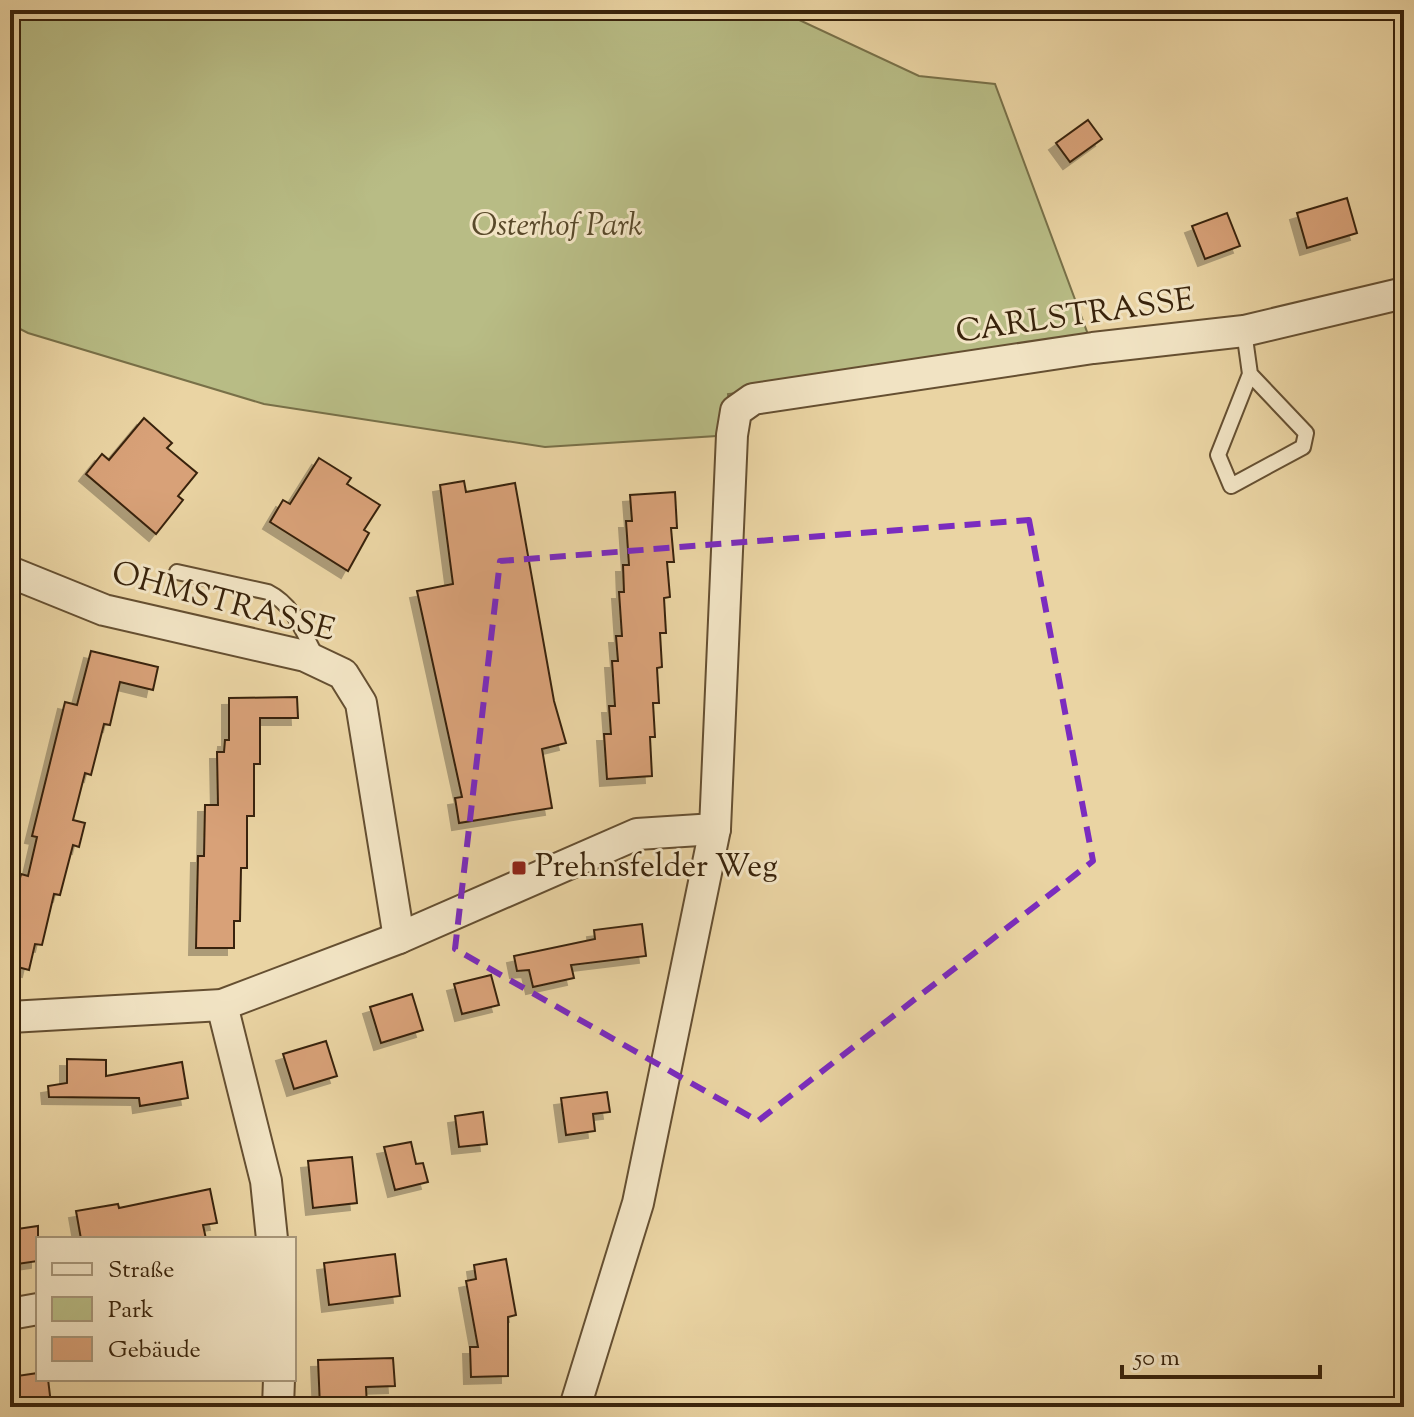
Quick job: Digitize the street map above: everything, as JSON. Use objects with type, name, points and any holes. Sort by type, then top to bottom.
[{"type":"street","name":"CARLSTRASSE","points":[[715,829],[732,435],[736,411],[753,399],[1093,348],[1244,331],[1404,293]]},
{"type":"street","name":"OHMSTRASSE","points":[[10,572],[104,610],[305,656],[343,674],[361,703],[399,938]]},
{"type":"street","points":[[10,1017],[222,1005],[399,938],[637,834],[715,829],[638,1203],[575,1407]]},
{"type":"street","points":[[222,1005],[266,1181],[272,1237]]},
{"type":"street","points":[[10,1314],[36,1309]]},
{"type":"street","points":[[278,1407],[279,1381]]},
{"type":"lane","points":[[1244,331],[1250,374],[1218,455],[1231,486],[1303,447],[1306,433],[1250,374]]},
{"type":"lane","points":[[177,572],[268,592],[281,598],[290,608],[320,663]]},
{"type":"highlighted area","points":[[1029,520],[1093,861],[758,1121],[455,949],[500,561]]},
{"type":"green space","name":"Osterhof Park","points":[[10,10],[778,10],[919,76],[995,84],[1093,348],[728,394],[732,435],[545,447],[264,404],[28,333],[10,324]]},
{"type":"building","points":[[1088,120],[1102,139],[1070,162],[1056,143]]},
{"type":"building","points":[[1347,198],[1357,233],[1307,248],[1297,213]]},
{"type":"building","points":[[1227,213],[1240,246],[1205,259],[1192,226]]},
{"type":"building","points":[[144,418],[172,443],[167,448],[197,473],[178,496],[183,500],[156,534],[86,474],[102,454],[109,460]]},
{"type":"building","points":[[319,458],[351,478],[347,484],[380,505],[364,530],[369,533],[348,571],[270,522],[283,500],[290,504]]},
{"type":"building","points":[[464,481],[466,492],[515,483],[554,701],[566,743],[542,749],[552,808],[459,823],[455,798],[462,797],[417,591],[453,584],[440,485]]},
{"type":"building","points":[[675,492],[677,528],[671,528],[674,562],[667,562],[670,597],[664,598],[666,633],[660,633],[662,667],[657,668],[659,703],[653,703],[655,737],[650,737],[652,776],[607,779],[604,734],[611,734],[609,706],[615,706],[612,661],[618,661],[616,636],[622,636],[619,592],[624,592],[623,565],[629,565],[626,521],[632,521],[630,495]]},
{"type":"building","points":[[91,651],[158,667],[153,690],[120,682],[110,725],[104,724],[91,775],[85,773],[73,820],[85,823],[79,847],[73,845],[60,895],[54,894],[42,945],[35,944],[29,970],[10,965],[10,918],[21,874],[28,876],[37,837],[32,836],[65,702],[77,705]]},
{"type":"building","points":[[297,697],[298,718],[260,718],[260,764],[254,764],[254,816],[247,816],[247,868],[241,868],[240,921],[234,921],[234,948],[196,948],[198,856],[204,856],[205,805],[218,805],[217,752],[224,752],[225,740],[229,740],[229,698]]},
{"type":"building","points":[[642,924],[646,956],[571,965],[574,978],[533,987],[529,970],[517,971],[514,956],[595,939],[594,930]]},
{"type":"building","points":[[491,975],[499,1005],[462,1014],[454,984]]},
{"type":"building","points":[[412,994],[423,1030],[381,1043],[370,1007]]},
{"type":"building","points":[[326,1041],[337,1076],[294,1089],[283,1054]]},
{"type":"building","points":[[67,1059],[106,1060],[106,1076],[182,1062],[188,1098],[140,1106],[139,1098],[49,1097],[48,1086],[67,1083]]},
{"type":"building","points":[[607,1092],[610,1112],[593,1114],[595,1131],[566,1135],[561,1098]]},
{"type":"building","points":[[483,1112],[487,1144],[459,1147],[455,1116]]},
{"type":"building","points":[[411,1142],[416,1164],[423,1163],[428,1182],[395,1190],[384,1147]]},
{"type":"building","points":[[352,1157],[357,1203],[313,1208],[308,1161]]},
{"type":"building","points":[[210,1189],[217,1223],[203,1225],[206,1237],[81,1237],[76,1211],[118,1204],[119,1208]]},
{"type":"building","points":[[38,1226],[36,1261],[10,1265],[10,1230]]},
{"type":"building","points":[[395,1254],[400,1296],[329,1305],[324,1263]]},
{"type":"building","points":[[506,1259],[516,1315],[508,1317],[508,1376],[471,1377],[470,1347],[478,1347],[466,1281],[476,1279],[474,1265]]},
{"type":"building","points":[[393,1358],[395,1386],[366,1387],[367,1406],[320,1407],[318,1360]]},
{"type":"building","points":[[36,1373],[36,1381],[48,1381],[51,1404],[10,1407],[10,1377]]},
{"type":"place","name":"Prehnsfelder Weg","points":[[519,868]]}]
